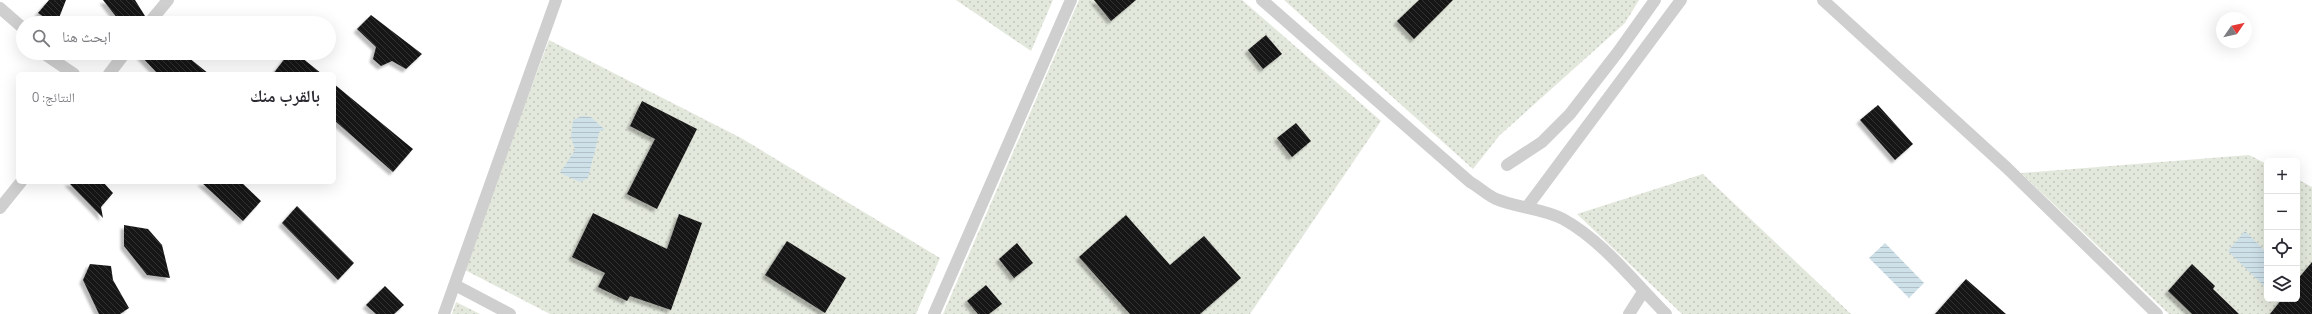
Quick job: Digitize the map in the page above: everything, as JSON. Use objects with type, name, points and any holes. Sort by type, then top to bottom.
[{"type":"street","points":[[155,16],[168,0]]},
{"type":"street","points":[[444,314],[556,0]]},
{"type":"street","points":[[934,314],[1071,0]]},
{"type":"street","points":[[1262,0],[1470,182],[1496,199],[1527,207],[1562,219],[1579,230],[1666,314]]},
{"type":"street","points":[[1507,165],[1542,142],[1570,114],[1656,0]]},
{"type":"street","points":[[1527,207],[1681,0]]},
{"type":"street","points":[[1823,0],[2007,168],[2157,314]]},
{"type":"street","points":[[0,8],[16,22]]},
{"type":"street","points":[[53,60],[71,72]]},
{"type":"street","points":[[111,72],[120,60]]},
{"type":"street","points":[[0,208],[19,184]]},
{"type":"street","points":[[455,286],[510,314]]},
{"type":"street","points":[[1629,314],[1643,292]]},
{"type":"shaded area","points":[[956,0],[1053,0],[1031,51]]},
{"type":"shaded area","points":[[1079,0],[1242,0],[1381,121],[1250,314],[943,314]]},
{"type":"shaded area","points":[[1284,0],[1639,0],[1625,23],[1499,136],[1473,169]]},
{"type":"shaded area","points":[[549,40],[741,138],[940,258],[916,314],[550,314],[463,269]]},
{"type":"shaded area","points":[[582,116],[591,117],[605,130],[600,130],[588,178],[580,182],[560,173],[575,150],[571,137],[573,120]]},
{"type":"shaded area","points":[[2249,155],[2264,162],[2264,302],[2300,302],[2300,181],[2312,187],[2312,314],[2169,314],[2021,173]]},
{"type":"shaded area","points":[[1703,174],[1851,314],[1682,314],[1577,214]]},
{"type":"shaded area","points":[[2245,231],[2264,250],[2264,286],[2228,251]]},
{"type":"shaded area","points":[[1885,243],[1924,283],[1909,298],[1869,258]]},
{"type":"shaded area","points":[[456,302],[480,314],[452,314]]},
{"type":"building","points":[[49,0],[66,0],[60,16],[42,16],[38,13]]},
{"type":"building","points":[[103,0],[135,0],[145,16],[116,16]]},
{"type":"building","points":[[1094,0],[1136,0],[1111,21]]},
{"type":"building","points":[[1419,0],[1453,0],[1414,39],[1397,21]]},
{"type":"building","points":[[371,15],[422,54],[406,69],[392,61],[381,66],[373,59],[376,47],[357,29]]},
{"type":"building","points":[[1266,35],[1282,54],[1263,69],[1248,50]]},
{"type":"building","points":[[145,60],[192,60],[207,72],[156,72]]},
{"type":"building","points":[[284,60],[305,60],[320,72],[275,72]]},
{"type":"building","points":[[336,86],[413,149],[393,172],[336,122]]},
{"type":"building","points":[[642,101],[697,129],[657,209],[627,194],[655,139],[630,126]]},
{"type":"building","points":[[1878,105],[1913,144],[1895,160],[1860,120]]},
{"type":"building","points":[[1296,123],[1311,141],[1292,157],[1277,138]]},
{"type":"building","points":[[70,184],[105,184],[113,193],[101,207],[103,218]]},
{"type":"building","points":[[203,184],[243,184],[261,201],[243,221]]},
{"type":"building","points":[[297,206],[354,263],[338,280],[282,223]]},
{"type":"building","points":[[593,213],[667,249],[679,214],[702,223],[671,310],[630,296],[627,301],[598,287],[605,273],[572,257]]},
{"type":"building","points":[[1126,215],[1170,265],[1204,236],[1241,278],[1200,314],[1130,314],[1079,257]]},
{"type":"building","points":[[124,225],[148,229],[162,245],[170,278],[147,275],[124,246]]},
{"type":"building","points":[[787,241],[846,278],[825,313],[765,275]]},
{"type":"building","points":[[1017,243],[1033,263],[1014,278],[999,259]]},
{"type":"building","points":[[2312,262],[2312,314],[2270,314],[2280,302],[2300,302],[2300,276]]},
{"type":"building","points":[[90,264],[111,266],[113,280],[129,308],[120,314],[99,314],[83,280]]},
{"type":"building","points":[[2192,264],[2215,286],[2213,289],[2239,314],[2192,314],[2168,291]]},
{"type":"building","points":[[1966,279],[2006,314],[1935,314]]},
{"type":"building","points":[[986,285],[1002,304],[989,314],[978,314],[967,301]]},
{"type":"building","points":[[385,286],[404,305],[394,314],[376,314],[366,305]]}]
